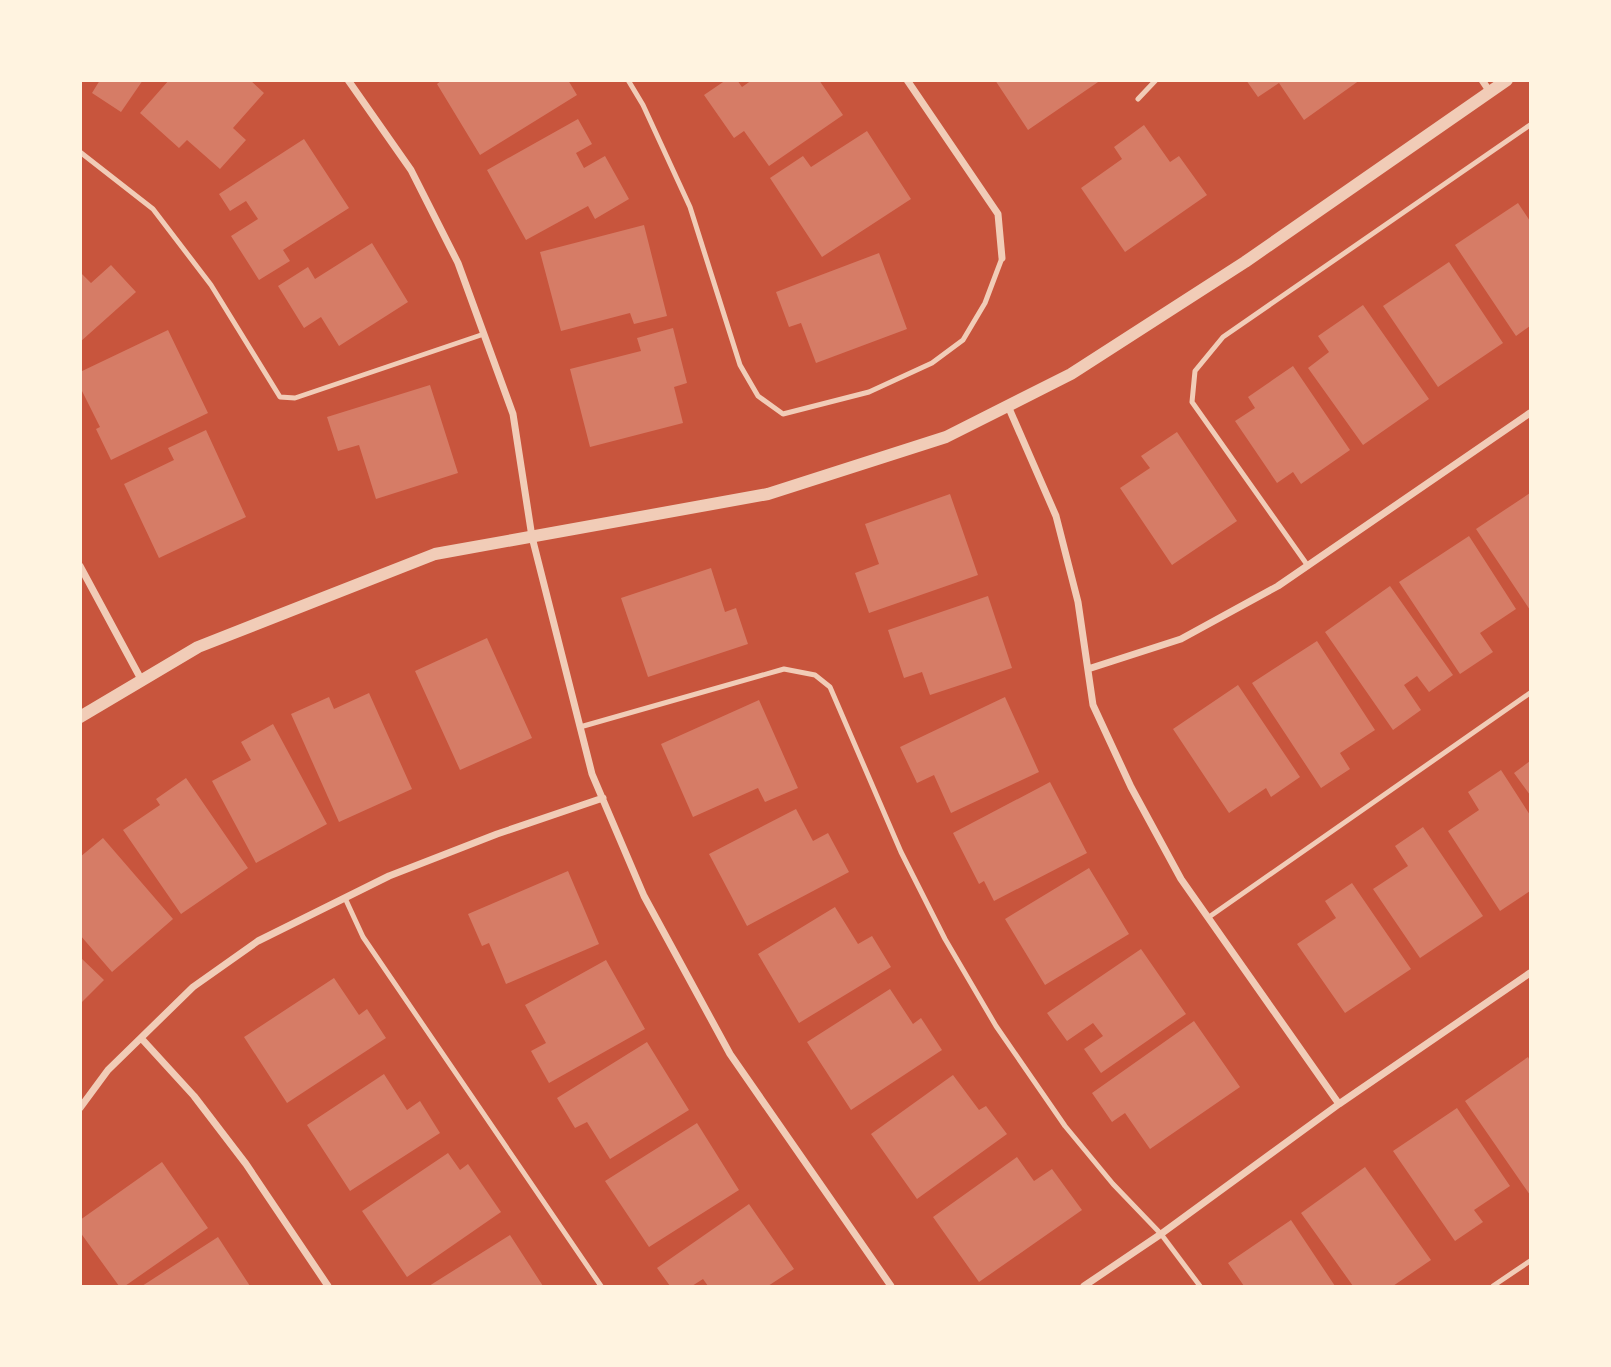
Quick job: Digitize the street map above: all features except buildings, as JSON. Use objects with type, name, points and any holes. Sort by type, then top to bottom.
[{"type":"street","points":[[348,80],[411,170],[458,263],[484,334],[513,414],[531,537],[592,774],[644,896],[730,1054],[891,1286]]},
{"type":"street","points":[[907,80],[998,214],[1002,258]]},
{"type":"street","points":[[1482,80],[1490,92]]},
{"type":"street","points":[[80,717],[198,647],[435,554],[768,494],[946,437],[1071,374],[1245,262],[1507,80]]},
{"type":"street","points":[[1008,406],[1056,516],[1078,602],[1093,705],[1131,787],[1181,879],[1339,1104]]},
{"type":"street","points":[[1088,669],[1181,639],[1278,586],[1531,413]]},
{"type":"street","points":[[80,566],[142,681]]},
{"type":"street","points":[[80,1108],[108,1070],[193,988],[258,941],[389,876],[497,834],[603,798]]},
{"type":"street","points":[[1084,1286],[1161,1234],[1339,1104],[1531,973]]},
{"type":"street","points":[[141,1038],[194,1096],[246,1164],[328,1286]]},
{"type":"lane","points":[[628,80],[643,105],[690,207],[740,365],[758,396],[783,414],[869,392],[932,363],[962,340],[985,303],[1002,258]]},
{"type":"lane","points":[[1138,99],[1156,80]]},
{"type":"lane","points":[[1308,566],[1192,402],[1195,371],[1223,337],[1531,125]]},
{"type":"lane","points":[[80,152],[153,209],[211,285],[280,397],[295,398],[484,334]]},
{"type":"lane","points":[[580,727],[783,669],[815,675],[830,687],[901,852],[945,939],[996,1026],[1065,1126],[1113,1184],[1161,1234],[1200,1286]]},
{"type":"lane","points":[[1209,917],[1531,692]]},
{"type":"lane","points":[[345,898],[363,937],[601,1286]]},
{"type":"lane","points":[[1493,1286],[1531,1261]]}]
